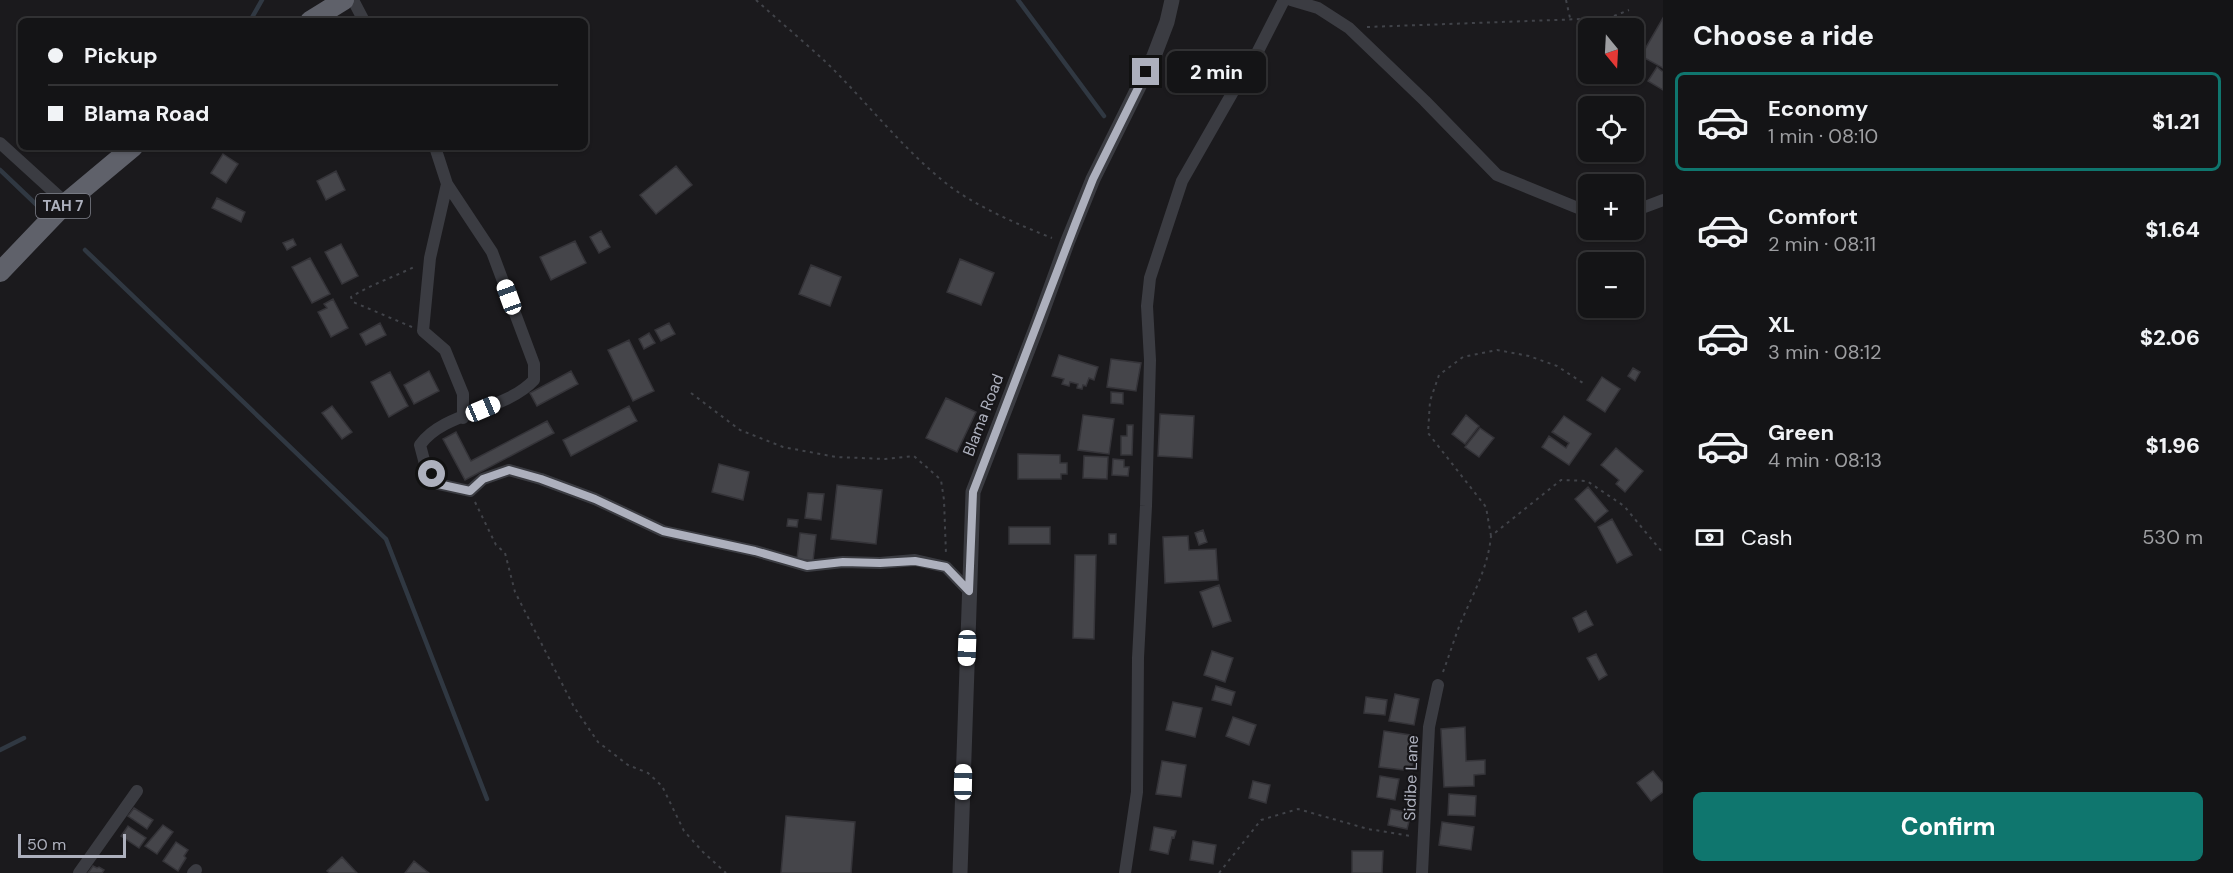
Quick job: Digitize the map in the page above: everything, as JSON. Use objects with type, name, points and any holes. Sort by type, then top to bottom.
[{"type":"highway","points":[[315,18],[344,0]]},
{"type":"highway","name":"TAH 7","points":[[0,272],[66,203],[129,150]]},
{"type":"street","points":[[353,0],[362,18]]},
{"type":"street","name":"Blama Road","points":[[960,873],[973,492],[1067,243],[1093,179],[1154,56],[1167,22],[1172,0]]},
{"type":"street","points":[[1125,873],[1137,792],[1138,657],[1146,506],[1150,360],[1147,306],[1150,278],[1182,181],[1254,59],[1284,0]]},
{"type":"street","points":[[1290,0],[1311,9],[1321,4],[1349,27],[1497,175],[1578,208]]},
{"type":"street","points":[[0,143],[66,203]]},
{"type":"street","points":[[436,150],[447,184],[492,252],[534,364],[534,380],[523,392],[443,425],[427,435],[420,446],[424,464],[438,484],[470,491],[483,479],[509,470],[595,499],[663,531],[755,551],[807,566],[843,562],[915,561],[946,567],[969,591]]},
{"type":"street","points":[[447,184],[430,258],[423,331],[445,350],[463,394],[463,418]]},
{"type":"street","points":[[1644,207],[1662,201]]},
{"type":"street","name":"Sidibe Lane","points":[[1422,873],[1426,838],[1429,727],[1438,685]]},
{"type":"street","points":[[79,873],[137,791]]},
{"type":"path","points":[[756,0],[829,65],[926,166],[947,184],[969,199],[1022,226],[1067,243]]},
{"type":"path","points":[[1566,0],[1570,19]]},
{"type":"path","points":[[1349,27],[1609,18],[1629,10]]},
{"type":"path","points":[[423,331],[353,302],[351,297],[369,285],[396,276],[430,258]]},
{"type":"path","points":[[1438,685],[1461,623],[1479,584],[1490,553],[1491,536],[1486,507],[1428,433],[1430,401],[1439,375],[1462,357],[1497,350],[1529,356],[1557,366],[1586,385]]},
{"type":"path","points":[[691,393],[740,430],[783,447],[836,457],[885,459],[914,456],[941,480],[944,500],[946,567]]},
{"type":"path","points":[[1491,536],[1561,480],[1587,481],[1624,506],[1663,553]]},
{"type":"path","points":[[470,491],[496,544],[505,553],[515,592],[574,707],[598,742],[628,765],[648,773],[662,786],[684,831],[726,873]]},
{"type":"path","points":[[1219,873],[1261,820],[1298,809],[1368,829],[1426,838]]},
{"type":"building","points":[[1663,18],[1663,68],[1644,58],[1644,51]]},
{"type":"building","points":[[1657,67],[1663,72],[1663,90],[1648,81]]},
{"type":"building","points":[[223,154],[238,164],[226,183],[211,173]]},
{"type":"building","points":[[676,166],[692,185],[656,214],[640,195]]},
{"type":"building","points":[[336,171],[345,190],[326,200],[317,181]]},
{"type":"building","points":[[217,198],[245,212],[241,222],[212,208]]},
{"type":"building","points":[[601,231],[610,247],[599,253],[590,237]]},
{"type":"building","points":[[293,239],[296,245],[287,250],[283,243]]},
{"type":"building","points":[[575,241],[586,263],[551,280],[540,257]]},
{"type":"building","points":[[341,244],[358,276],[342,284],[325,252]]},
{"type":"building","points":[[310,258],[330,294],[312,303],[292,267]]},
{"type":"building","points":[[960,259],[994,273],[981,305],[947,292]]},
{"type":"building","points":[[811,265],[841,277],[830,306],[799,294]]},
{"type":"building","points":[[333,299],[348,328],[331,337],[318,312],[327,308],[324,304]]},
{"type":"building","points":[[380,323],[386,335],[366,345],[360,334]]},
{"type":"building","points":[[669,323],[675,334],[661,341],[655,330]]},
{"type":"building","points":[[649,333],[655,343],[644,349],[639,339]]},
{"type":"building","points":[[629,340],[654,391],[633,401],[608,350]]},
{"type":"building","points":[[1059,355],[1098,367],[1094,380],[1089,378],[1082,389],[1077,388],[1078,384],[1070,382],[1069,386],[1062,384],[1064,379],[1052,376]]},
{"type":"building","points":[[1111,359],[1141,363],[1136,391],[1107,387]]},
{"type":"building","points":[[1633,368],[1640,372],[1635,381],[1628,376]]},
{"type":"building","points":[[429,371],[439,391],[414,404],[404,385]]},
{"type":"building","points":[[571,371],[578,384],[537,406],[530,393]]},
{"type":"building","points":[[390,372],[408,406],[389,417],[371,382]]},
{"type":"building","points":[[1602,377],[1620,389],[1605,412],[1587,400]]},
{"type":"building","points":[[1111,392],[1123,393],[1123,404],[1111,403]]},
{"type":"building","points":[[946,398],[976,412],[957,452],[926,438]]},
{"type":"building","points":[[332,406],[352,432],[342,439],[322,413]]},
{"type":"building","points":[[629,406],[637,421],[571,456],[563,440]]},
{"type":"building","points":[[1160,414],[1194,416],[1192,458],[1158,456]]},
{"type":"building","points":[[1083,415],[1114,419],[1109,454],[1078,450]]},
{"type":"building","points":[[1466,415],[1479,426],[1465,444],[1452,434]]},
{"type":"building","points":[[1564,416],[1591,434],[1569,465],[1542,447],[1549,436],[1566,448],[1569,443],[1552,432]]},
{"type":"building","points":[[547,421],[554,433],[465,480],[443,439],[456,432],[471,461]]},
{"type":"building","points":[[1127,425],[1133,425],[1132,455],[1121,455],[1121,436],[1127,436]]},
{"type":"building","points":[[1480,428],[1494,438],[1479,457],[1465,447]]},
{"type":"building","points":[[1616,448],[1643,471],[1625,492],[1616,484],[1619,480],[1601,465]]},
{"type":"building","points":[[1018,454],[1060,455],[1060,463],[1067,463],[1067,474],[1061,474],[1061,479],[1018,479]]},
{"type":"building","points":[[1084,456],[1108,457],[1107,479],[1083,478]]},
{"type":"building","points":[[1113,459],[1124,460],[1124,467],[1129,467],[1128,476],[1112,475]]},
{"type":"building","points":[[719,464],[749,472],[743,500],[712,492]]},
{"type":"building","points":[[837,485],[882,490],[876,544],[831,539]]},
{"type":"building","points":[[1588,487],[1608,511],[1595,522],[1575,499]]},
{"type":"building","points":[[808,493],[824,494],[821,520],[805,518]]},
{"type":"building","points":[[788,519],[798,520],[797,527],[787,526]]},
{"type":"building","points":[[1612,519],[1632,555],[1617,563],[1598,527]]},
{"type":"building","points":[[1009,527],[1050,527],[1050,544],[1009,544]]},
{"type":"building","points":[[1203,530],[1207,542],[1199,545],[1195,533]]},
{"type":"building","points":[[800,533],[816,535],[813,561],[797,559]]},
{"type":"building","points":[[1109,534],[1116,534],[1116,544],[1109,544]]},
{"type":"building","points":[[1188,536],[1189,550],[1216,549],[1218,580],[1165,583],[1163,537]]},
{"type":"building","points":[[1075,555],[1096,555],[1094,639],[1073,638]]},
{"type":"building","points":[[1219,585],[1231,621],[1213,627],[1200,592]]},
{"type":"building","points":[[1586,611],[1593,625],[1579,632],[1573,618]]},
{"type":"building","points":[[1212,651],[1233,658],[1225,682],[1204,675]]},
{"type":"building","points":[[1596,654],[1607,675],[1599,680],[1587,658]]},
{"type":"building","points":[[1216,686],[1235,692],[1231,705],[1212,700]]},
{"type":"building","points":[[1395,694],[1419,699],[1414,725],[1389,721]]},
{"type":"building","points":[[1366,697],[1387,700],[1385,715],[1364,713]]},
{"type":"building","points":[[1173,702],[1202,708],[1195,737],[1166,730]]},
{"type":"building","points":[[1233,717],[1256,725],[1249,745],[1226,736]]},
{"type":"building","points":[[1465,727],[1466,761],[1485,760],[1485,774],[1474,775],[1474,786],[1444,787],[1441,729]]},
{"type":"building","points":[[1384,731],[1417,736],[1412,771],[1379,767]]},
{"type":"building","points":[[1162,761],[1186,765],[1181,797],[1156,794]]},
{"type":"building","points":[[1653,771],[1663,783],[1663,792],[1651,801],[1637,783]]},
{"type":"building","points":[[1380,776],[1399,779],[1395,800],[1377,797]]},
{"type":"building","points":[[1253,781],[1270,785],[1266,803],[1249,798]]},
{"type":"building","points":[[1449,794],[1476,796],[1475,816],[1448,815]]},
{"type":"building","points":[[134,808],[153,820],[147,829],[128,816]]},
{"type":"building","points":[[1391,809],[1411,813],[1407,829],[1388,825]]},
{"type":"building","points":[[786,816],[855,822],[851,873],[781,873]]},
{"type":"building","points":[[1442,822],[1474,827],[1471,850],[1439,845]]},
{"type":"building","points":[[163,825],[173,832],[157,854],[145,846]]},
{"type":"building","points":[[128,826],[146,838],[139,848],[121,836]]},
{"type":"building","points":[[1154,827],[1176,831],[1174,838],[1172,837],[1168,854],[1150,850]]},
{"type":"building","points":[[1193,841],[1216,845],[1213,864],[1190,860]]},
{"type":"building","points":[[176,842],[188,850],[178,871],[163,861]]},
{"type":"building","points":[[1352,851],[1383,851],[1382,873],[1352,873]]},
{"type":"building","points":[[342,857],[357,873],[327,871]]},
{"type":"building","points":[[414,861],[429,873],[405,873]]},
{"type":"building","points":[[93,866],[104,870],[102,873],[88,873]]},
{"type":"waterway","points":[[252,18],[262,0]]},
{"type":"waterway","points":[[1018,0],[1104,116]]},
{"type":"waterway","points":[[0,170],[41,209]]},
{"type":"waterway","points":[[85,250],[386,539],[487,799]]},
{"type":"waterway","points":[[0,750],[24,738]]},
{"type":"route","points":[[432,474],[438,484],[470,491],[483,479],[509,470],[595,499],[663,531],[755,551],[807,566],[843,562],[915,561],[946,567],[969,591],[973,492],[1093,179],[1146,72]]}]
